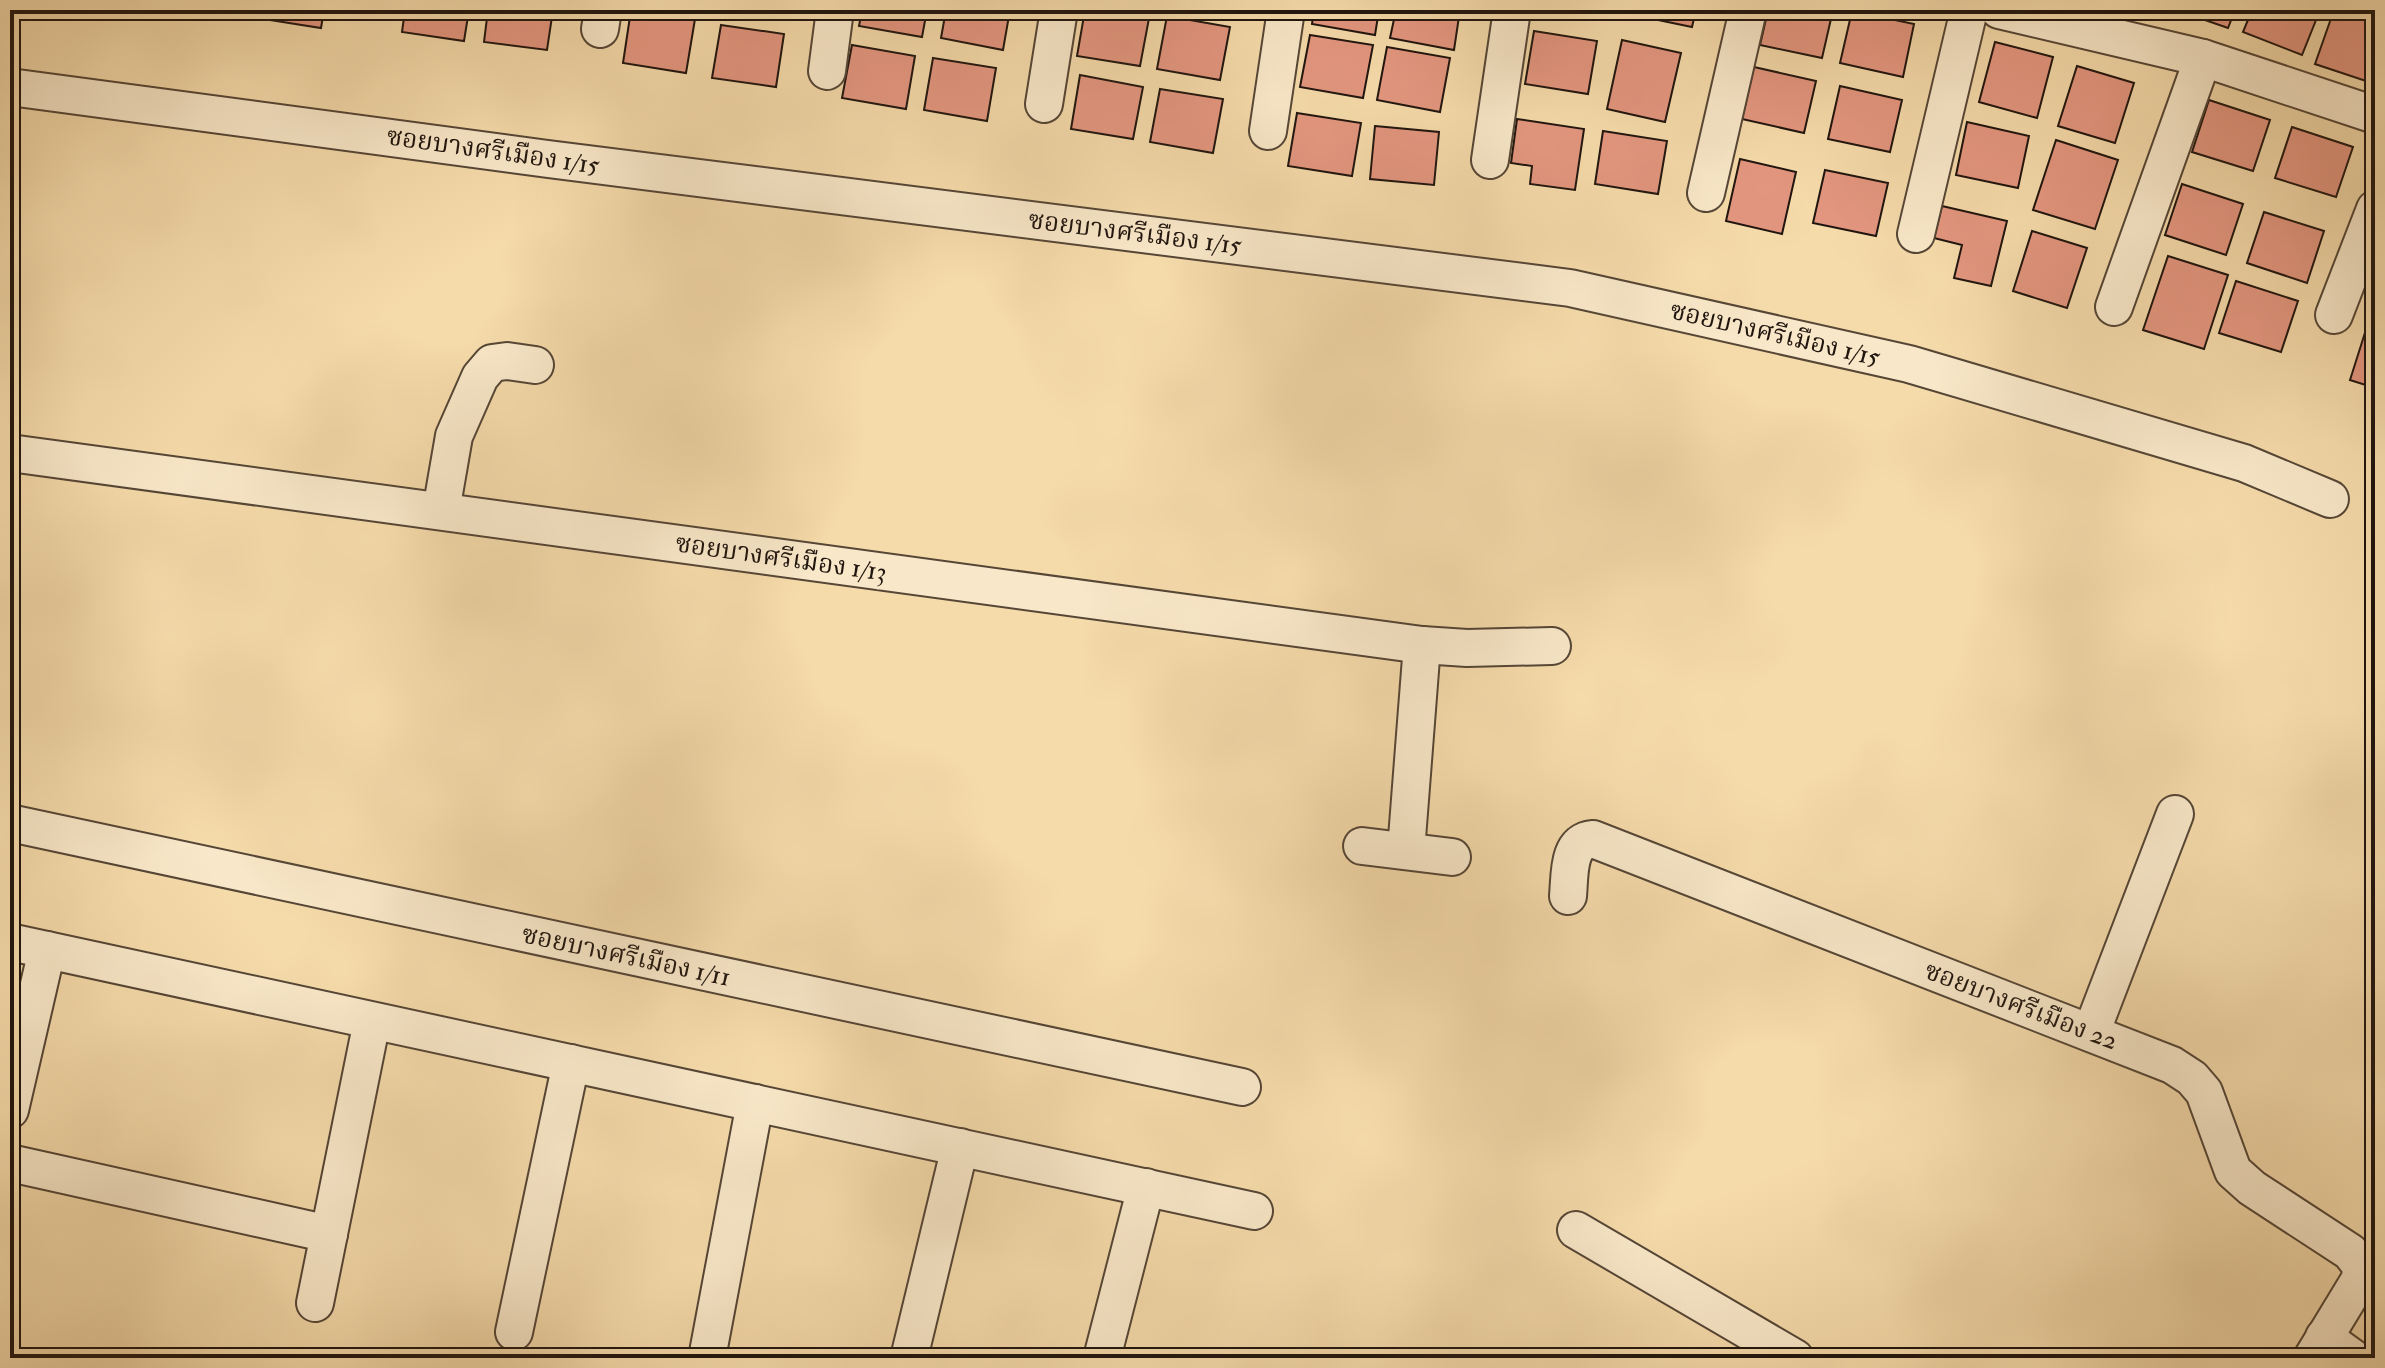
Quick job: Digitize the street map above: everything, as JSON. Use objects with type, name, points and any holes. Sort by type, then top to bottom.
[{"type":"street","points":[[827,71],[835,10]]},
{"type":"street","points":[[1044,104],[1059,10]]},
{"type":"street","points":[[1268,131],[1286,10]]},
{"type":"street","points":[[1490,160],[1512,10]]},
{"type":"street","points":[[1706,193],[1748,10]]},
{"type":"street","points":[[1916,234],[1969,10]]},
{"type":"street","points":[[1999,10],[2203,58],[2375,115]]},
{"type":"street","points":[[2114,307],[2203,58]]},
{"type":"street","name":"ซอยบางศรีเมือง 1/15","points":[[10,87],[548,159],[1570,288],[1909,364],[2244,463],[2330,499]]},
{"type":"street","points":[[2334,315],[2375,209]]},
{"type":"street","points":[[441,511],[454,436],[480,377],[492,363],[507,361],[535,365]]},
{"type":"street","name":"ซอยบางศรีเมือง 1/13","points":[[10,453],[1422,645],[1467,648],[1552,646]]},
{"type":"street","points":[[1406,851],[1422,645]]},
{"type":"street","points":[[2091,1033],[2175,814]]},
{"type":"street","name":"ซอยบางศรีเมือง 1/11","points":[[10,823],[1242,1087]]},
{"type":"street","name":"ซอยบางศรีเมือง 22","points":[[1568,896],[1574,848],[1582,840],[1593,839],[2172,1065],[2192,1078],[2204,1092],[2233,1171],[2252,1188],[2350,1252],[2361,1266],[2360,1279],[2318,1348],[2353,1358]]},
{"type":"street","points":[[1362,846],[1452,857]]},
{"type":"street","points":[[10,942],[1254,1211]]},
{"type":"street","points":[[10,1110],[47,950]]},
{"type":"street","points":[[315,1303],[372,1021]]},
{"type":"street","points":[[514,1332],[571,1063]]},
{"type":"street","points":[[707,1358],[755,1103]]},
{"type":"street","points":[[909,1358],[960,1147]]},
{"type":"street","points":[[10,1163],[329,1234]]},
{"type":"street","points":[[1102,1358],[1146,1187]]},
{"type":"street","points":[[1576,1230],[1795,1358]]},
{"type":"building","points":[[259,10],[324,10],[321,28],[257,18]]},
{"type":"building","points":[[405,10],[469,10],[464,41],[402,32]]},
{"type":"building","points":[[488,10],[553,10],[547,50],[484,42]]},
{"type":"building","points":[[631,10],[695,19],[686,73],[623,63]]},
{"type":"building","points":[[862,10],[927,10],[922,37],[859,26]]},
{"type":"building","points":[[946,10],[1010,10],[1003,50],[941,38]]},
{"type":"building","points":[[1085,10],[1150,13],[1140,66],[1077,56]]},
{"type":"building","points":[[1314,10],[1379,10],[1375,35],[1312,24]]},
{"type":"building","points":[[1396,10],[1460,10],[1454,50],[1390,38]]},
{"type":"building","points":[[1568,10],[1602,10],[1600,17]]},
{"type":"building","points":[[1630,10],[1696,10],[1692,27],[1629,14]]},
{"type":"building","points":[[1768,10],[1833,10],[1822,58],[1760,45]]},
{"type":"building","points":[[2176,10],[2235,10],[2228,28]]},
{"type":"building","points":[[2252,10],[2320,10],[2302,55],[2243,32]]},
{"type":"building","points":[[2334,10],[2350,10],[2375,18],[2375,73],[2372,83],[2315,64]]},
{"type":"building","points":[[1852,11],[1914,24],[1903,77],[1840,63]]},
{"type":"building","points":[[1167,16],[1230,27],[1220,80],[1157,69]]},
{"type":"building","points":[[721,25],[784,34],[776,87],[712,78]]},
{"type":"building","points":[[1534,31],[1597,41],[1588,94],[1525,84]]},
{"type":"building","points":[[1310,35],[1373,45],[1363,98],[1300,87]]},
{"type":"building","points":[[1622,40],[1681,53],[1665,122],[1607,109]]},
{"type":"building","points":[[1995,42],[2053,57],[2037,118],[1979,102]]},
{"type":"building","points":[[852,45],[915,56],[906,109],[842,98]]},
{"type":"building","points":[[1387,47],[1450,58],[1440,112],[1377,100]]},
{"type":"building","points":[[933,58],[996,68],[987,121],[924,110]]},
{"type":"building","points":[[2077,66],[2134,83],[2115,143],[2058,126]]},
{"type":"building","points":[[1754,67],[1816,81],[1804,133],[1742,119]]},
{"type":"building","points":[[1080,75],[1143,87],[1133,139],[1071,129]]},
{"type":"building","points":[[1840,86],[1902,100],[1890,152],[1828,139]]},
{"type":"building","points":[[1160,89],[1223,99],[1213,153],[1150,142]]},
{"type":"building","points":[[2209,100],[2270,120],[2253,171],[2192,152]]},
{"type":"building","points":[[1297,113],[1361,123],[1352,176],[1288,166]]},
{"type":"building","points":[[1517,119],[1584,129],[1575,190],[1530,184],[1532,166],[1511,163]]},
{"type":"building","points":[[1967,122],[2029,136],[2018,188],[1956,175]]},
{"type":"building","points":[[1375,126],[1439,132],[1434,185],[1370,179]]},
{"type":"building","points":[[2292,127],[2353,147],[2336,197],[2275,178]]},
{"type":"building","points":[[1603,131],[1667,141],[1658,194],[1595,184]]},
{"type":"building","points":[[2056,140],[2118,160],[2095,229],[2033,210]]},
{"type":"building","points":[[1740,159],[1796,172],[1782,234],[1726,221]]},
{"type":"building","points":[[1825,170],[1888,183],[1876,236],[1813,223]]},
{"type":"building","points":[[2182,184],[2243,204],[2226,255],[2165,235]]},
{"type":"building","points":[[1942,206],[2007,221],[1991,286],[1954,278],[1962,245],[1934,238]]},
{"type":"building","points":[[2264,212],[2324,231],[2307,283],[2247,263]]},
{"type":"building","points":[[2032,231],[2087,248],[2067,308],[2013,291]]},
{"type":"building","points":[[2168,256],[2228,275],[2204,349],[2143,330]]},
{"type":"building","points":[[2236,281],[2298,301],[2281,352],[2219,333]]},
{"type":"building","points":[[2369,320],[2375,322],[2375,388],[2350,380]]}]
